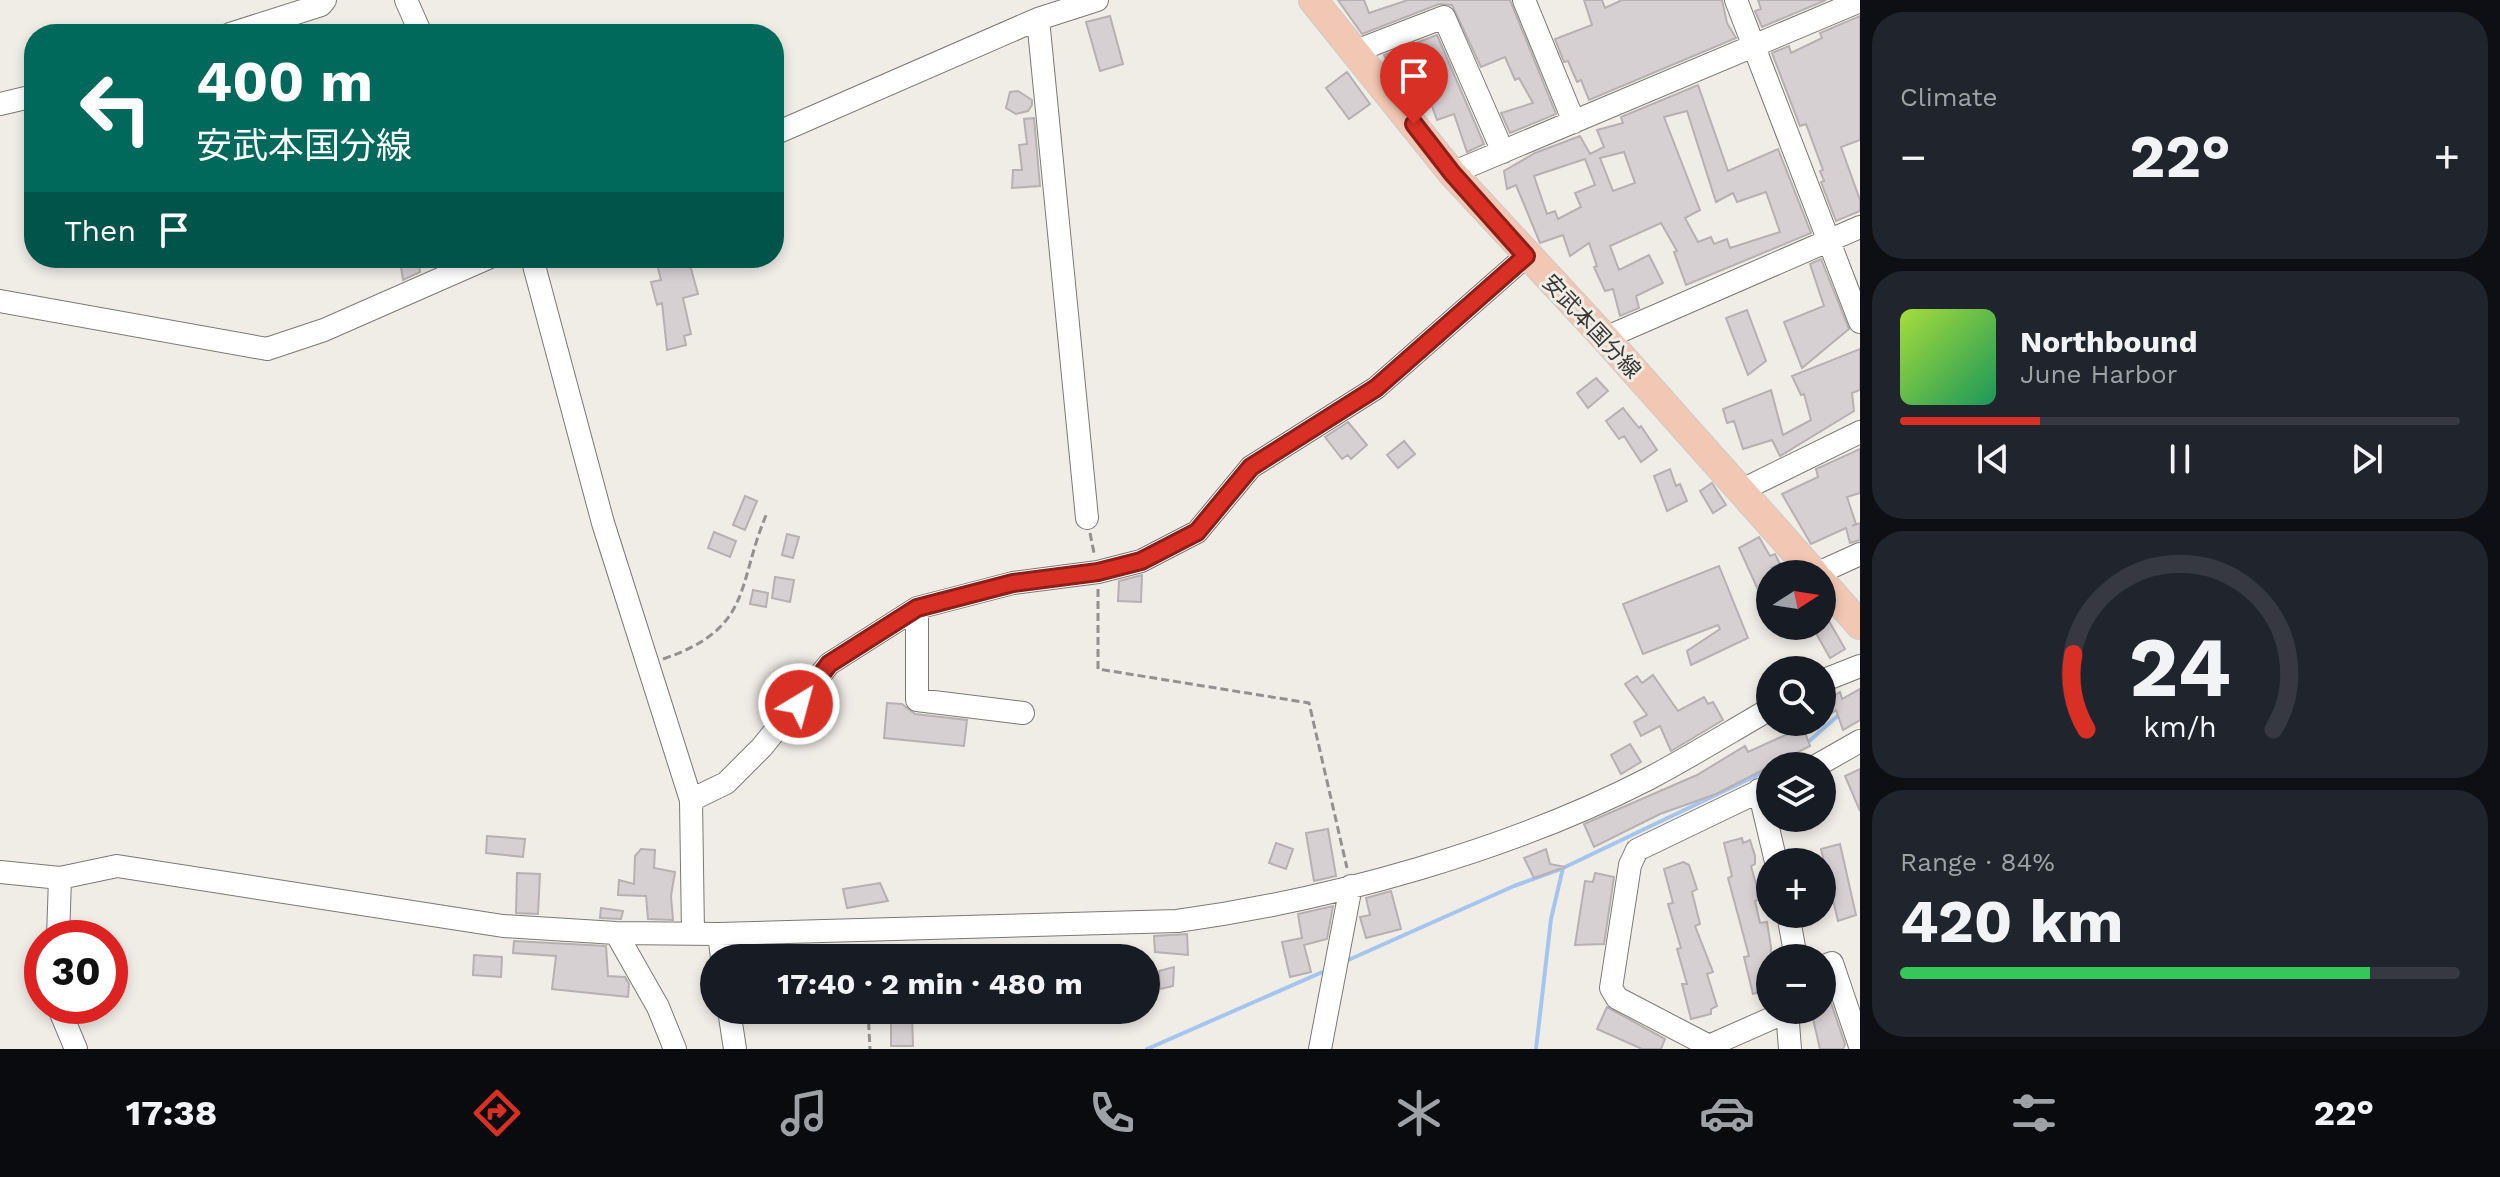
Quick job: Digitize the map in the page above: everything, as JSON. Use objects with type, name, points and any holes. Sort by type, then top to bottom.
[{"type":"main road","name":"安武本国分線","points":[[1313,0],[1452,173],[1605,338],[1803,560]]},
{"type":"main road","points":[[1836,598],[1860,625]]},
{"type":"street","points":[[261,24],[321,5],[325,0]]},
{"type":"street","points":[[406,0],[417,24]]},
{"type":"street","points":[[784,130],[1038,19],[1097,0]]},
{"type":"street","points":[[1524,0],[1574,122]]},
{"type":"street","points":[[1736,0],[1860,322]]},
{"type":"street","points":[[1452,173],[1755,46],[1825,7],[1860,1]]},
{"type":"street","points":[[1356,51],[1444,17],[1503,152]]},
{"type":"street","points":[[1038,19],[1087,518]]},
{"type":"street","points":[[0,104],[24,98]]},
{"type":"street","points":[[1605,338],[1860,227]]},
{"type":"street","points":[[691,800],[726,783],[762,747],[829,664],[917,608],[1013,583],[1098,572],[1141,561],[1197,532],[1251,467],[1376,388],[1526,256]]},
{"type":"street","points":[[0,301],[267,349],[324,330],[465,268]]},
{"type":"street","points":[[535,268],[603,523],[691,800],[693,933]]},
{"type":"street","points":[[1742,490],[1860,432]]},
{"type":"street","points":[[1836,565],[1860,554]]},
{"type":"street","points":[[917,608],[917,700],[1023,713]]},
{"type":"street","points":[[1836,675],[1860,666]]},
{"type":"street","points":[[0,872],[60,878],[117,866],[503,926],[616,933],[719,934],[1177,921],[1229,914],[1351,886],[1499,843],[1647,779],[1756,717]]},
{"type":"street","points":[[1836,755],[1860,741]]},
{"type":"street","points":[[1756,792],[1637,850],[1630,865],[1611,988],[1617,998],[1709,1046],[1758,1024]]},
{"type":"street","points":[[59,920],[60,878]]},
{"type":"street","points":[[1320,1049],[1351,886]]},
{"type":"street","points":[[616,933],[658,1007],[675,1049]]},
{"type":"street","points":[[719,934],[720,944]]},
{"type":"street","points":[[1836,975],[1860,1046]]},
{"type":"street","points":[[66,1024],[76,1049]]},
{"type":"street","points":[[731,1024],[735,1049]]},
{"type":"street","points":[[1788,1024],[1790,1049]]},
{"type":"path","points":[[648,666],[679,654],[725,623],[740,601],[767,513]]},
{"type":"path","points":[[1087,518],[1098,572],[1098,669],[1309,703],[1351,886]]},
{"type":"path","points":[[869,1024],[870,1049]]},
{"type":"building","points":[[1338,0],[1364,0],[1369,13],[1408,0],[1510,0],[1556,114],[1510,133],[1501,113],[1533,103],[1519,78],[1515,80],[1505,57],[1481,67],[1452,5],[1439,4],[1362,34]]},
{"type":"building","points":[[1584,0],[1602,0],[1605,8],[1622,0],[1722,0],[1727,23],[1736,38],[1589,100],[1581,80],[1577,82],[1568,61],[1564,62],[1555,39],[1592,25]]},
{"type":"building","points":[[1758,0],[1826,0],[1762,27],[1755,11],[1761,9]]},
{"type":"building","points":[[1110,16],[1123,64],[1100,71],[1086,22]]},
{"type":"building","points":[[1860,16],[1860,140],[1841,147],[1860,200],[1860,211],[1836,221],[1821,182],[1824,181],[1820,171],[1823,170],[1806,124],[1800,126],[1772,53],[1789,46],[1791,53],[1822,38],[1820,33]]},
{"type":"building","points":[[1437,35],[1484,144],[1467,152],[1454,114],[1437,120],[1426,90],[1418,93],[1408,69],[1395,75],[1384,55]]},
{"type":"building","points":[[1347,72],[1370,104],[1349,119],[1326,88]]},
{"type":"building","points":[[1698,85],[1728,171],[1778,149],[1811,233],[1686,285],[1674,252],[1677,251],[1661,223],[1610,246],[1619,270],[1649,255],[1663,283],[1636,296],[1639,308],[1620,316],[1613,289],[1605,291],[1594,267],[1597,266],[1589,243],[1570,256],[1563,235],[1540,243],[1516,185],[1507,189],[1504,171],[1535,153],[1580,136],[1590,154],[1604,147],[1597,130],[1623,123],[1621,117]],"holes":[[[1687,111],[1716,202],[1733,193],[1737,202],[1766,192],[1780,232],[1730,248],[1727,239],[1714,244],[1711,237],[1698,242],[1685,218],[1700,210],[1664,117]],[[1624,152],[1635,183],[1613,191],[1600,158]],[[1585,159],[1595,185],[1575,193],[1581,207],[1558,219],[1555,211],[1547,214],[1534,176]]]},
{"type":"building","points":[[1018,91],[1032,100],[1032,105],[1028,111],[1016,114],[1006,108],[1010,92]]},
{"type":"building","points":[[1034,118],[1040,186],[1012,188],[1013,170],[1022,170],[1019,145],[1027,144],[1024,119]]},
{"type":"building","points":[[1821,259],[1849,329],[1802,368],[1784,322],[1824,306],[1810,264]]},
{"type":"building","points":[[401,268],[419,268],[420,272],[403,280]]},
{"type":"building","points":[[658,268],[691,268],[698,294],[683,298],[691,334],[684,336],[686,345],[667,350],[662,303],[657,305],[651,282],[661,280]]},
{"type":"building","points":[[1747,310],[1766,361],[1748,375],[1726,318]]},
{"type":"building","points":[[1860,349],[1860,390],[1852,393],[1854,411],[1780,456],[1772,440],[1743,449],[1734,421],[1727,423],[1723,409],[1771,390],[1783,435],[1811,420],[1804,394],[1801,395],[1792,376]]},
{"type":"building","points":[[1596,378],[1608,391],[1588,408],[1577,393]]},
{"type":"building","points":[[1623,408],[1639,428],[1641,426],[1657,450],[1641,462],[1624,436],[1619,439],[1606,421]]},
{"type":"building","points":[[1348,422],[1367,445],[1351,459],[1348,455],[1342,459],[1325,437]]},
{"type":"building","points":[[1404,441],[1415,454],[1398,468],[1387,455]]},
{"type":"building","points":[[1860,449],[1860,493],[1847,497],[1856,524],[1852,526],[1860,523],[1860,540],[1850,543],[1846,528],[1811,544],[1782,494],[1818,477],[1816,469]]},
{"type":"building","points":[[1670,469],[1676,486],[1680,484],[1687,501],[1667,511],[1654,476]]},
{"type":"building","points":[[1712,483],[1726,505],[1713,513],[1700,491]]},
{"type":"building","points":[[745,496],[757,501],[745,530],[733,525]]},
{"type":"building","points":[[714,532],[736,541],[730,557],[708,548]]},
{"type":"building","points":[[787,534],[799,537],[793,558],[782,555]]},
{"type":"building","points":[[1759,537],[1770,556],[1775,554],[1778,560],[1756,560],[1756,585],[1739,548]]},
{"type":"building","points":[[1719,566],[1748,638],[1691,665],[1687,651],[1720,629],[1718,625],[1643,654],[1623,604]]},
{"type":"building","points":[[1142,575],[1141,602],[1118,601],[1119,581]]},
{"type":"building","points":[[775,577],[794,580],[790,602],[772,598]]},
{"type":"building","points":[[753,590],[768,593],[766,607],[750,604]]},
{"type":"building","points":[[1836,633],[1845,649],[1829,656],[1820,640],[1836,640]]},
{"type":"building","points":[[1653,675],[1678,711],[1704,697],[1708,704],[1713,702],[1723,720],[1671,751],[1660,726],[1641,736],[1634,722],[1647,715],[1625,684],[1637,676],[1642,683]]},
{"type":"building","points":[[1860,689],[1860,720],[1843,730],[1836,710],[1836,694],[1840,692],[1842,699]]},
{"type":"building","points":[[887,703],[902,704],[915,714],[967,720],[964,746],[884,738]]},
{"type":"building","points":[[1783,736],[1806,736],[1810,746],[1798,752],[1756,752],[1756,774],[1716,794],[1660,814],[1594,847],[1584,824],[1697,775],[1745,746],[1748,752]]},
{"type":"building","points":[[1630,744],[1641,762],[1621,774],[1611,755]]},
{"type":"building","points":[[1860,769],[1860,811],[1845,776]]},
{"type":"building","points":[[1328,829],[1336,876],[1314,881],[1306,833]]},
{"type":"building","points":[[487,836],[525,839],[523,857],[486,853]]},
{"type":"building","points":[[1742,838],[1743,843],[1750,840],[1755,856],[1755,864],[1751,866],[1756,884],[1756,928],[1768,928],[1771,944],[1756,944],[1756,993],[1753,994],[1744,957],[1749,956],[1728,878],[1732,876],[1724,843]]},
{"type":"building","points":[[1276,843],[1293,849],[1286,869],[1269,863]]},
{"type":"building","points":[[1840,844],[1856,915],[1838,921],[1836,848],[1825,848]]},
{"type":"building","points":[[641,849],[655,850],[654,868],[675,872],[671,896],[673,920],[648,919],[646,896],[618,895],[619,880],[634,884],[635,856]]},
{"type":"building","points":[[1546,849],[1550,864],[1565,867],[1534,878],[1524,858]]},
{"type":"building","points":[[1683,862],[1689,865],[1697,889],[1692,892],[1700,924],[1695,926],[1713,972],[1707,974],[1717,1006],[1711,1009],[1711,1014],[1691,1019],[1682,984],[1687,984],[1677,949],[1681,948],[1668,904],[1673,903],[1664,869]]},
{"type":"building","points":[[517,873],[540,874],[538,914],[516,913]]},
{"type":"building","points":[[1595,873],[1614,877],[1604,944],[1575,945],[1585,881],[1593,882]]},
{"type":"building","points":[[880,883],[888,901],[847,908],[843,889]]},
{"type":"building","points":[[1391,891],[1401,929],[1366,938],[1360,917],[1370,915],[1366,898]]},
{"type":"building","points":[[1333,906],[1327,939],[1304,945],[1311,972],[1290,977],[1282,942],[1302,938],[1298,914]]},
{"type":"building","points":[[601,908],[623,911],[621,919],[600,918]]},
{"type":"building","points":[[1187,934],[1188,955],[1160,952],[1160,944],[1154,944],[1154,936]]},
{"type":"building","points":[[514,941],[606,946],[608,976],[625,977],[629,984],[628,997],[552,989],[556,956],[513,953]]},
{"type":"building","points":[[474,955],[502,957],[501,977],[473,975]]},
{"type":"building","points":[[1174,967],[1173,986],[1160,989],[1160,971]]},
{"type":"building","points":[[1607,1007],[1665,1039],[1661,1049],[1642,1049],[1597,1029]]},
{"type":"building","points":[[1836,1017],[1845,1044],[1843,1049],[1820,1049],[1814,1024],[1836,1024]]},
{"type":"building","points":[[891,1024],[912,1024],[913,1046],[891,1046]]},
{"type":"waterway","points":[[1807,743],[1842,712]]},
{"type":"waterway","points":[[1346,961],[1514,886],[1563,868],[1756,776]]},
{"type":"waterway","points":[[1536,1049],[1551,919],[1563,868]]},
{"type":"waterway","points":[[1147,1049],[1327,970]]},
{"type":"route","points":[[799,704],[829,664],[882,627],[917,608],[1013,583],[1098,572],[1141,561],[1197,532],[1251,467],[1289,440],[1376,388],[1526,256],[1452,173],[1414,124]]}]
